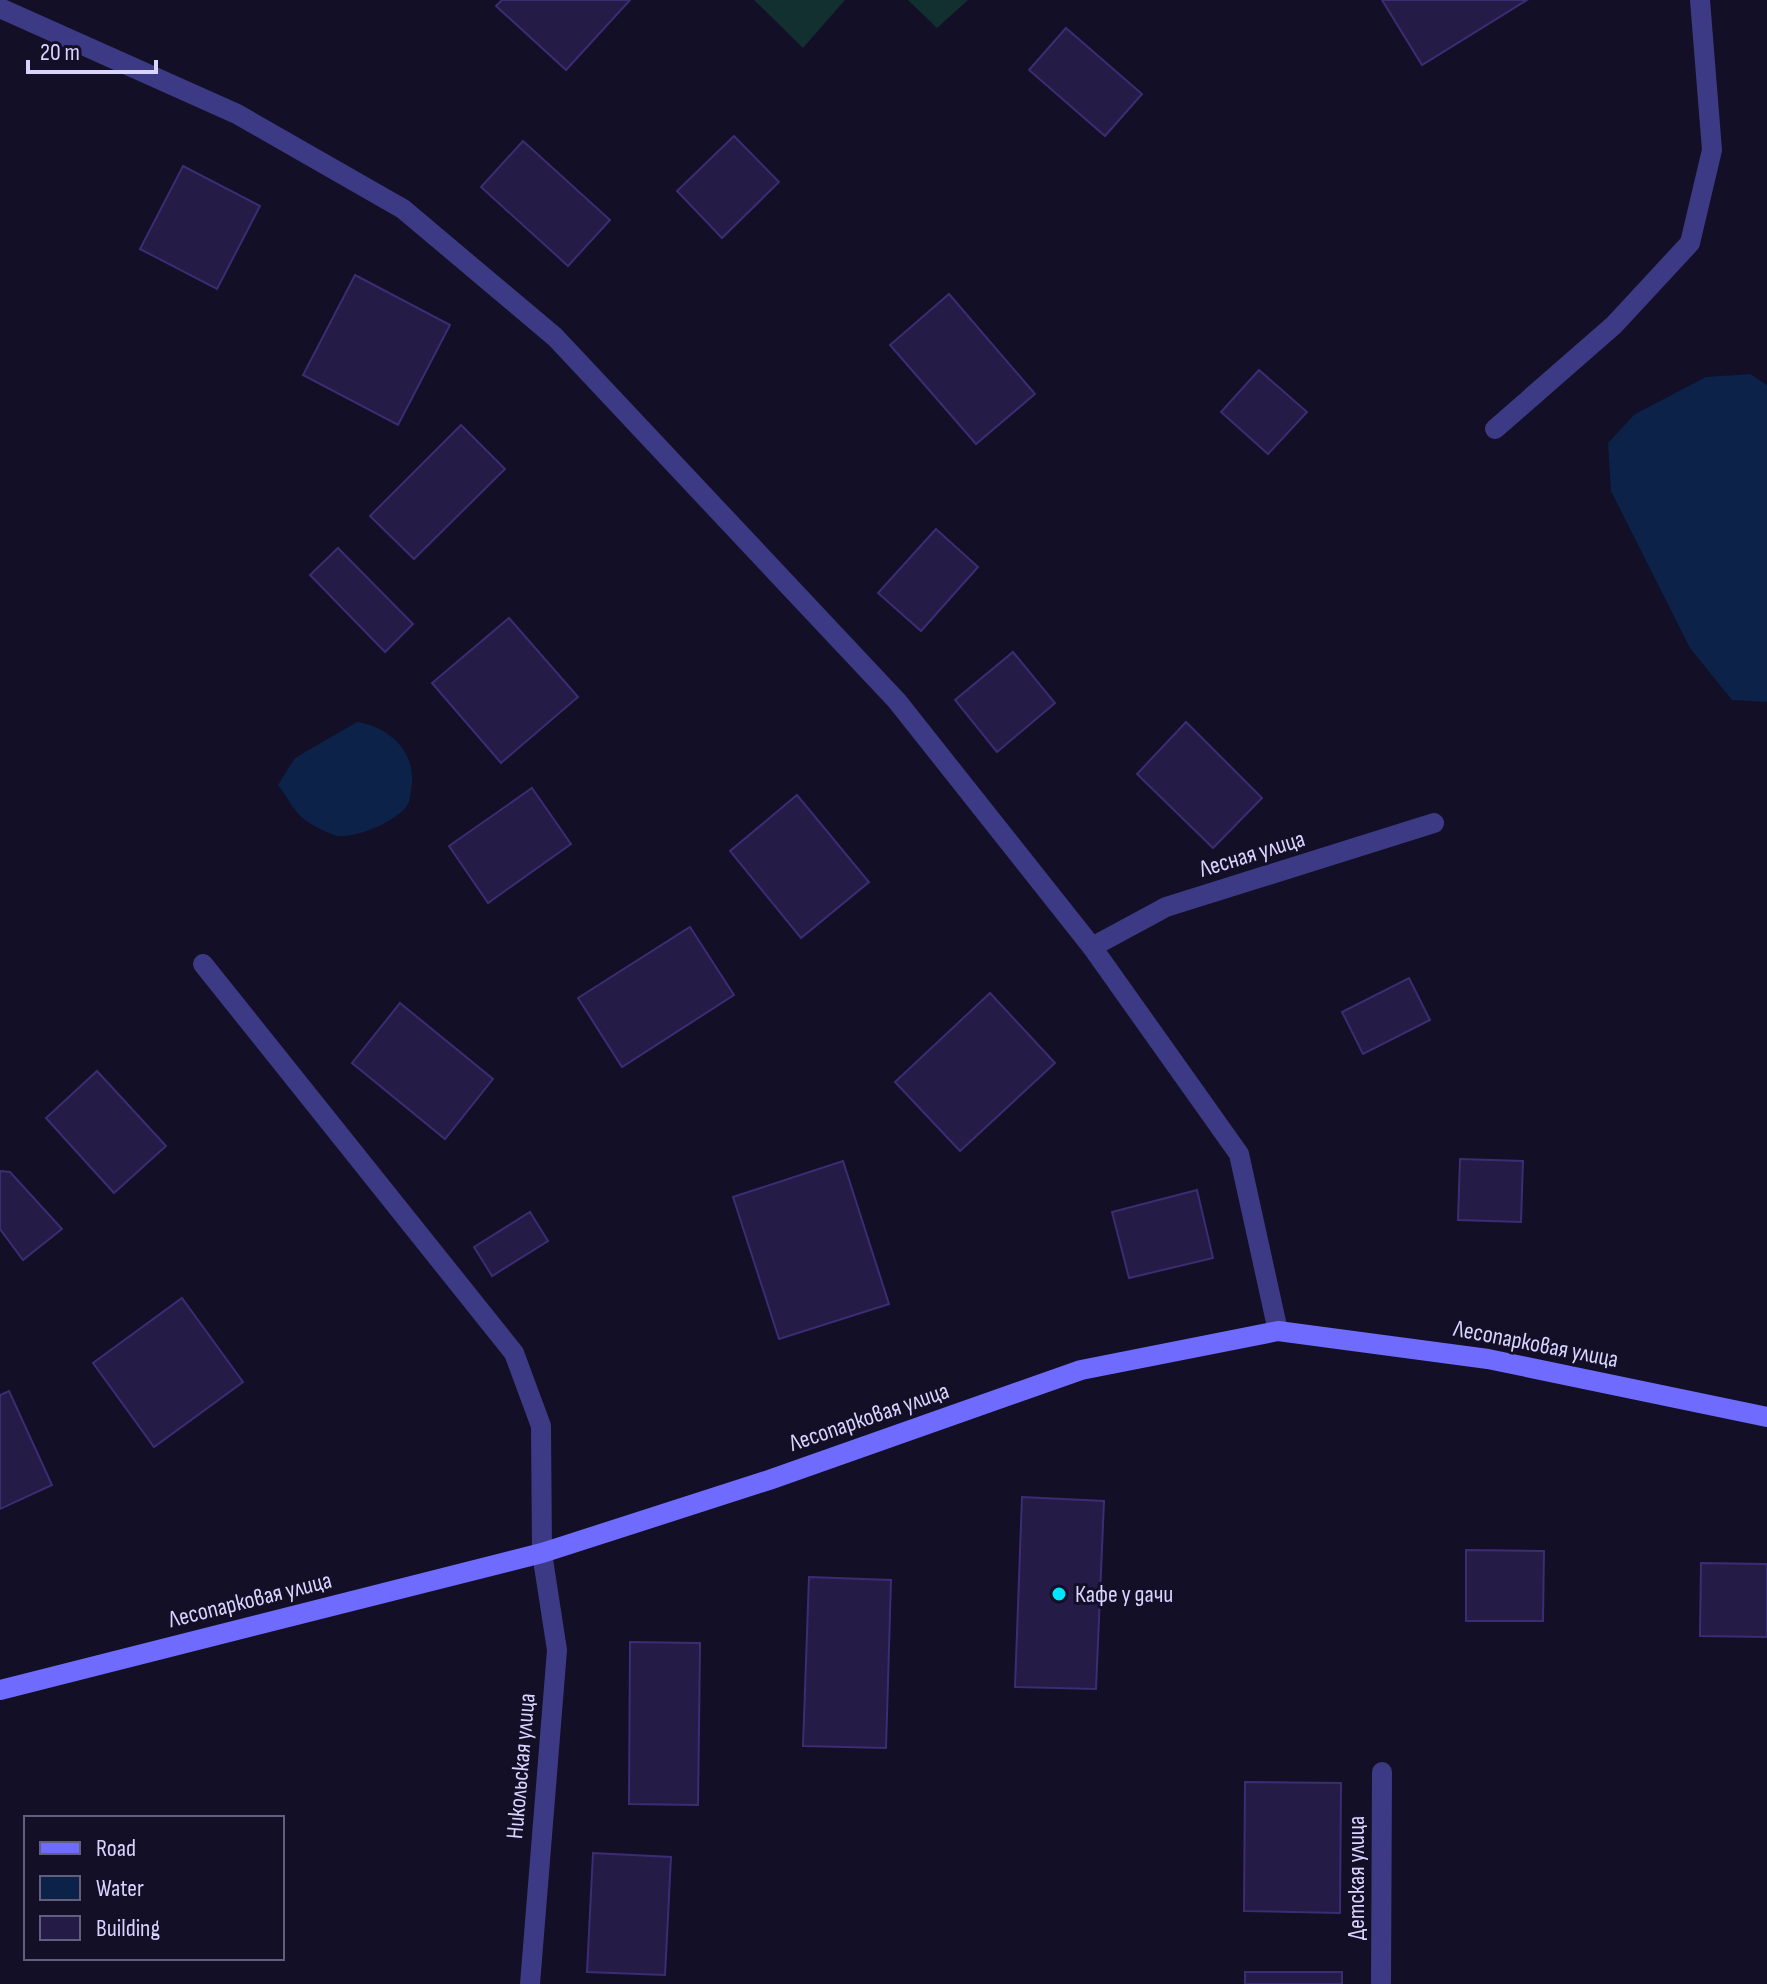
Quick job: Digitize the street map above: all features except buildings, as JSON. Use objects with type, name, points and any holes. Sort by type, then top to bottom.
[{"type":"street","points":[[5,0],[0,7],[237,114],[403,209],[555,337],[897,701],[1092,947],[1239,1154],[1278,1331]]},
{"type":"street","points":[[1495,429],[1614,325],[1690,243],[1712,150],[1700,0]]},
{"type":"street","name":"Лесная улица","points":[[1092,947],[1166,907],[1434,823]]},
{"type":"street","name":"Никольская улица","points":[[203,964],[514,1353],[541,1426],[542,1553],[557,1650],[526,1983]]},
{"type":"street","name":"Лесопарковая улица","points":[[0,1690],[542,1553],[769,1480],[1081,1370],[1278,1331],[1488,1359],[1767,1417]]},
{"type":"street","name":"Детская улица","points":[[1381,1984],[1382,1772]]},
{"type":"green space","points":[[754,0],[845,0],[803,48]]},
{"type":"green space","points":[[908,0],[968,0],[937,28]]},
{"type":"water","points":[[1750,374],[1767,385],[1767,702],[1732,700],[1690,648],[1611,491],[1608,443],[1635,414],[1706,377]]},
{"type":"water","points":[[357,722],[381,730],[399,744],[410,765],[410,797],[400,813],[384,823],[365,832],[338,836],[321,830],[301,817],[278,785],[295,758]]},
{"type":"place","name":"Кафе у дачи","points":[[1059,1594]]}]
